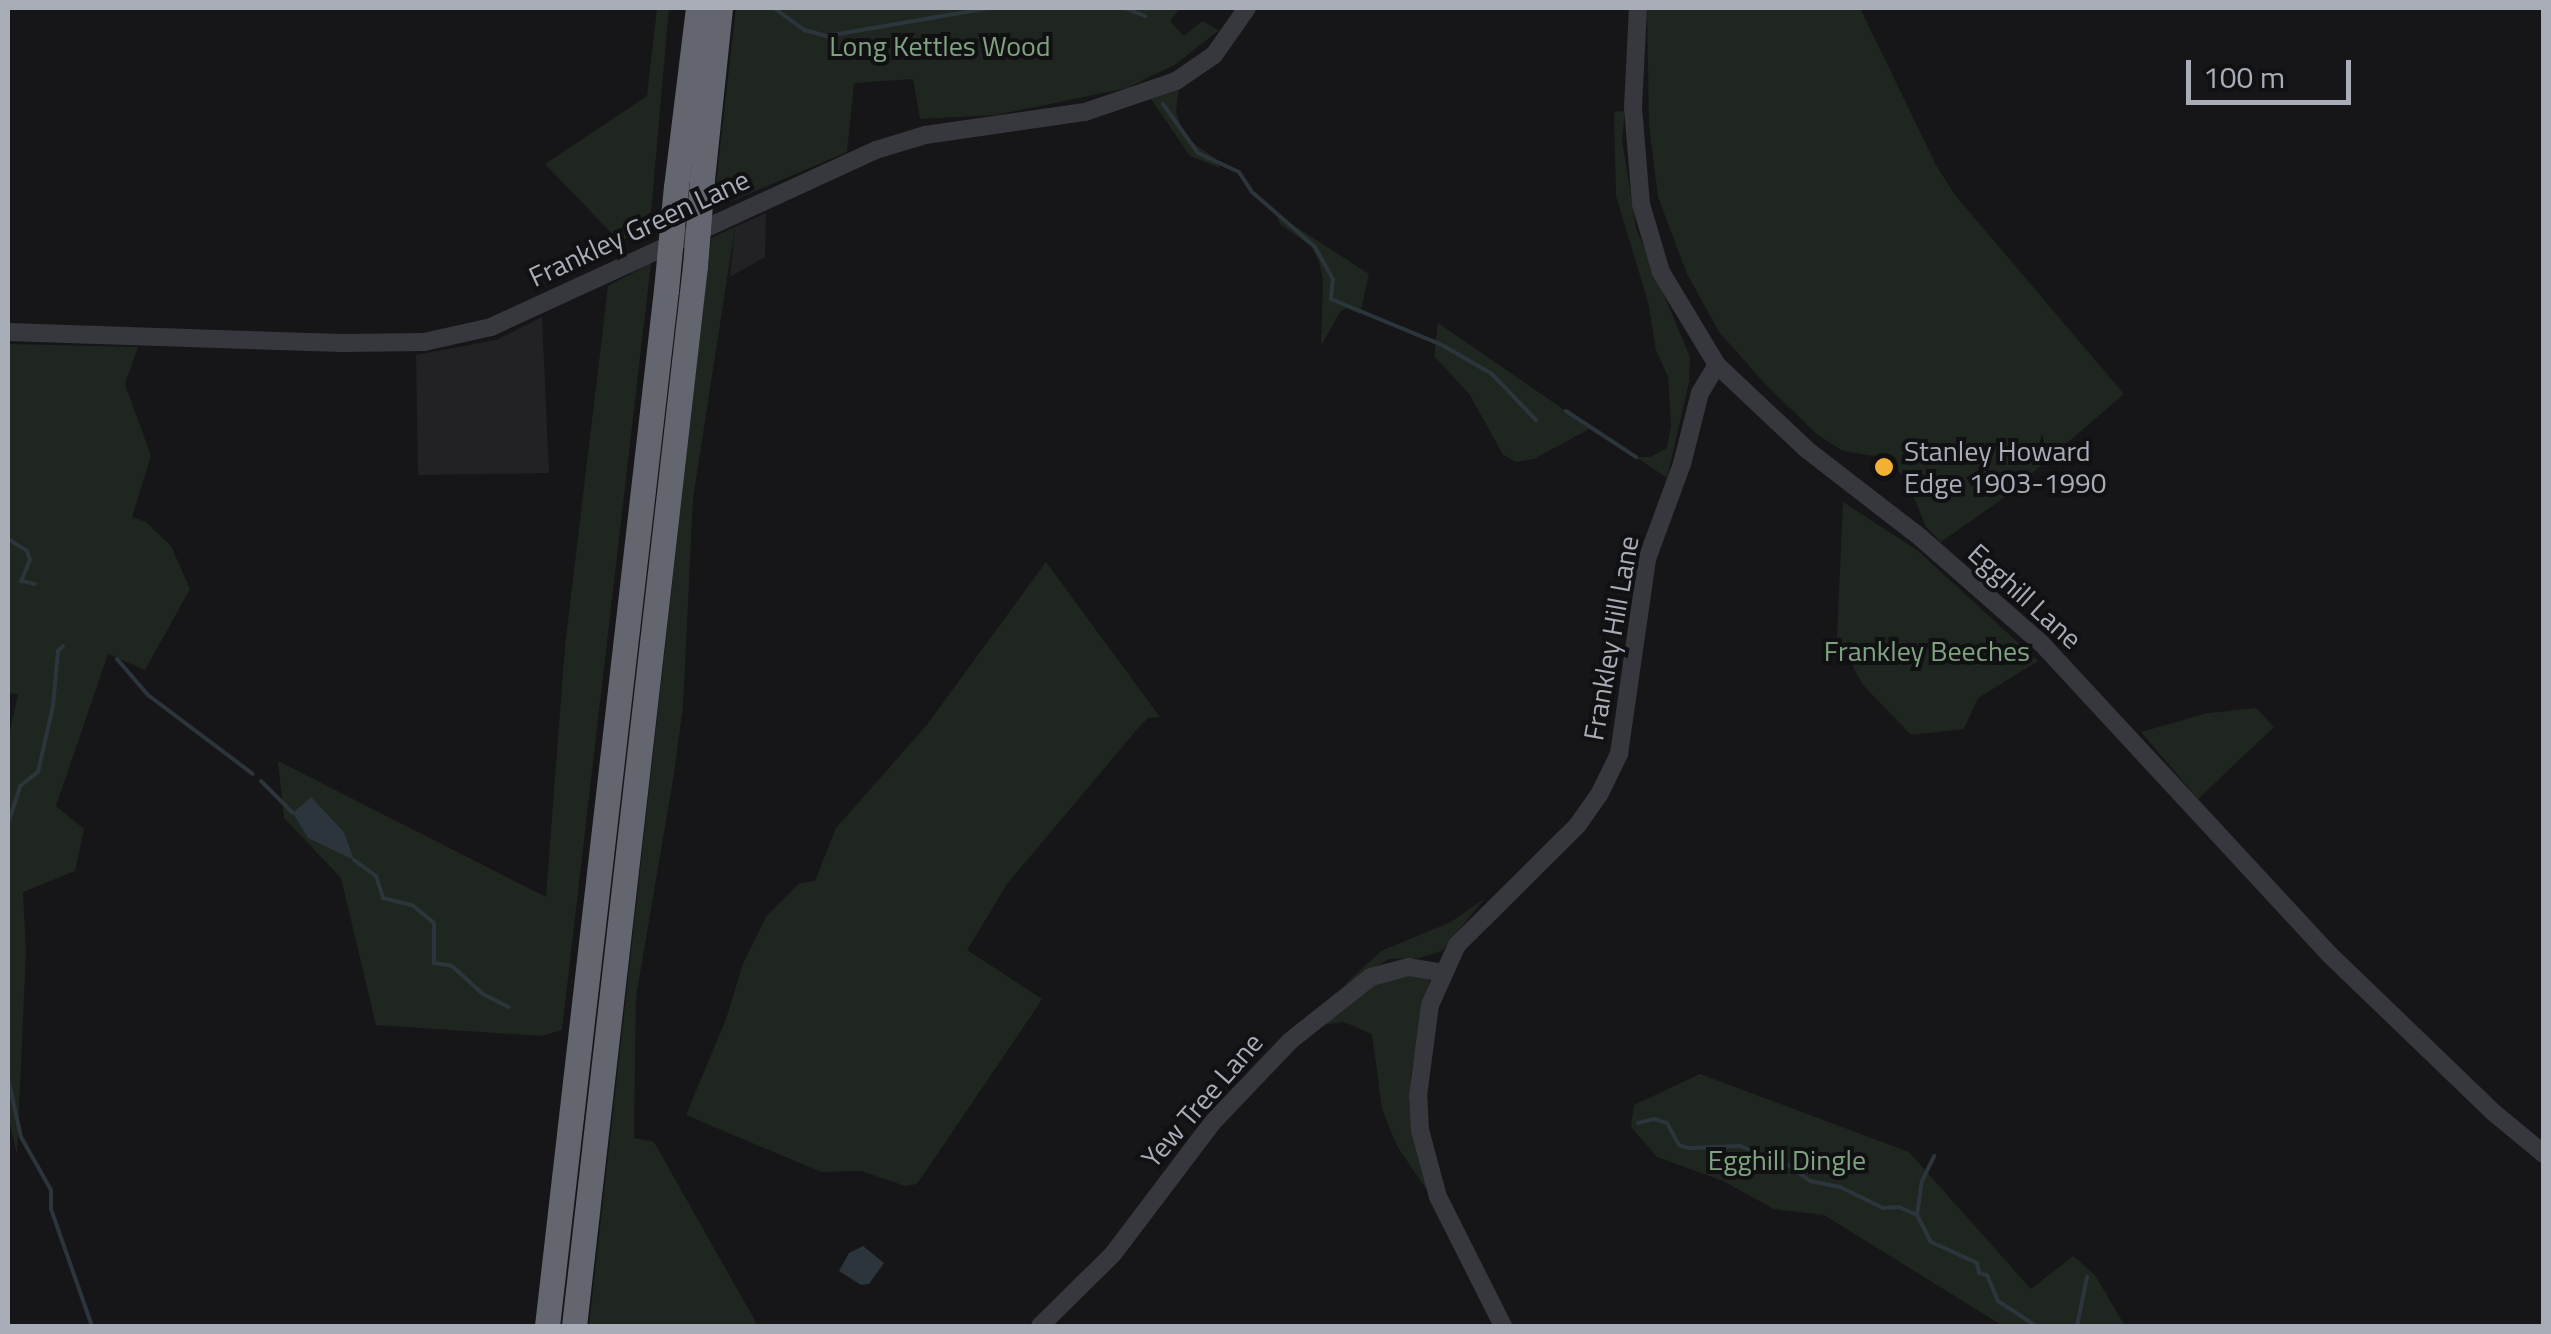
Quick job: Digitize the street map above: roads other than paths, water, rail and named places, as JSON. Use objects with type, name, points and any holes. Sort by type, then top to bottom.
[{"type":"highway","points":[[547,1326],[698,8]]},
{"type":"highway","points":[[574,1326],[695,266],[720,8]]},
{"type":"street","name":"Frankley Green Lane","points":[[8,332],[342,343],[424,342],[491,327],[876,150],[925,134],[1084,112],[1162,87],[1214,55],[1247,8]]},
{"type":"street","name":"Egghill Lane","points":[[1638,8],[1634,106],[1641,204],[1662,272],[1717,365],[1806,449],[1921,538],[2042,644],[2330,955],[2493,1112],[2544,1154]]},
{"type":"street","name":"Frankley Hill Lane","points":[[1504,1326],[1438,1197],[1420,1130],[1418,1096],[1423,1036],[1442,973],[1475,922],[1577,826],[1599,795],[1619,754],[1647,559],[1682,464],[1700,393],[1717,365]]},
{"type":"street","name":"Yew Tree Lane","points":[[1040,1326],[1114,1254],[1212,1124],[1290,1041],[1372,977],[1409,967],[1442,973]]},
{"type":"waterway","points":[[774,8],[804,30],[827,36],[989,8]]},
{"type":"waterway","points":[[1125,8],[1145,16]]},
{"type":"waterway","points":[[1163,104],[1198,153],[1239,172],[1252,192],[1315,247],[1333,279],[1331,299],[1442,345],[1492,374],[1536,420]]},
{"type":"waterway","points":[[1566,411],[1636,457]]},
{"type":"waterway","points":[[8,539],[27,551],[30,560],[21,581],[35,584]]},
{"type":"waterway","points":[[8,824],[20,786],[38,772],[53,706],[58,651],[63,646]]},
{"type":"waterway","points":[[117,659],[148,695],[253,774]]},
{"type":"waterway","points":[[261,781],[293,813]]},
{"type":"waterway","points":[[354,860],[376,876],[383,898],[412,905],[434,923],[434,963],[452,966],[483,994],[509,1007]]},
{"type":"waterway","points":[[8,1078],[21,1137],[51,1190],[51,1209],[92,1326]]},
{"type":"waterway","points":[[1638,1123],[1654,1119],[1667,1123],[1679,1145],[1688,1148],[1740,1146],[1788,1165],[1810,1181],[1840,1187],[1883,1208],[1899,1207],[1917,1215],[1931,1242],[1977,1263],[1979,1273],[1987,1275],[1998,1301],[2036,1326]]},
{"type":"waterway","points":[[1917,1215],[1922,1181],[1934,1156]]},
{"type":"waterway","points":[[2077,1326],[2087,1277]]},
{"type":"place","name":"Stanley Howard Edge 1903-1990","points":[[1884,467]]},
{"type":"park label","name":"Long Kettles Wood","points":[[940,46]]},
{"type":"park label","name":"Frankley Beeches","points":[[1927,651]]},
{"type":"park label","name":"Egghill Dingle","points":[[1787,1160]]}]
